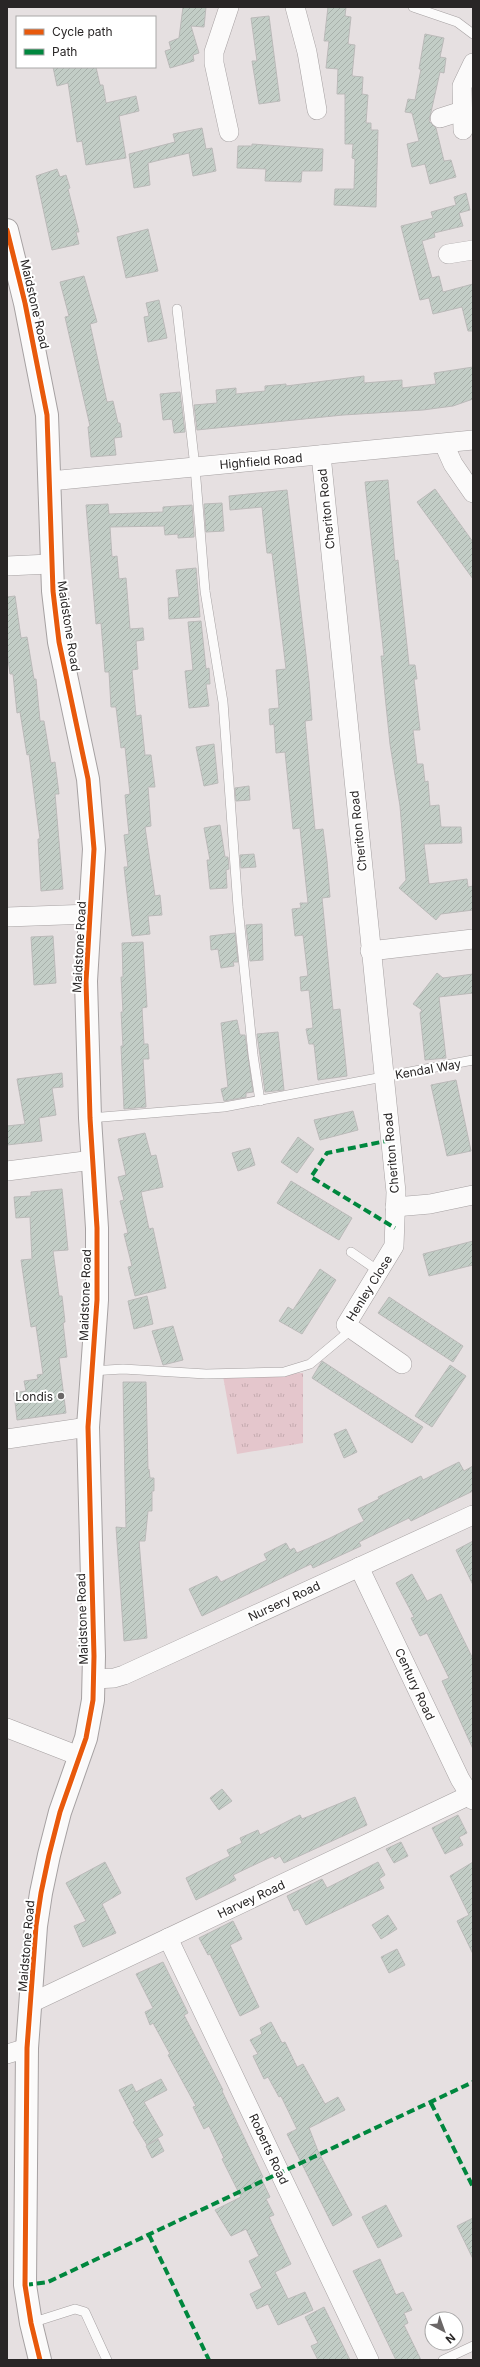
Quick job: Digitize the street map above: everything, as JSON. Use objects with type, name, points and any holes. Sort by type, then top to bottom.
[{"type":"street","points":[[229,7],[214,58],[229,132]]},
{"type":"street","points":[[295,7],[307,52],[317,110]]},
{"type":"street","points":[[463,130],[462,86],[473,63]]},
{"type":"street","points":[[440,118],[462,111]]},
{"type":"street","name":"Maidstone Road","points":[[7,230],[25,303],[44,394],[49,434],[50,564],[60,642],[84,756],[92,807],[94,849],[86,981],[97,1282],[90,1371],[88,1427],[94,1679],[91,1718],[60,1812],[40,1893],[33,1958],[28,2048],[25,2233],[26,2285],[31,2323],[40,2360]]},
{"type":"street","points":[[448,254],[473,250]]},
{"type":"street","name":"Highfield Road","points":[[50,481],[473,440]]},
{"type":"street","points":[[444,444],[453,464],[473,493]]},
{"type":"street","name":"Cheriton Road","points":[[321,455],[370,951],[384,1076],[395,1207]]},
{"type":"street","points":[[7,566],[50,564]]},
{"type":"street","points":[[7,917],[91,914]]},
{"type":"street","points":[[370,951],[473,939]]},
{"type":"street","points":[[7,1171],[93,1160]]},
{"type":"street","points":[[395,1207],[430,1204],[473,1195]]},
{"type":"street","name":"Henley Close","points":[[395,1207],[394,1246],[380,1272],[346,1325],[402,1364]]},
{"type":"street","points":[[7,1439],[88,1427]]},
{"type":"street","name":"Nursery Road","points":[[94,1679],[114,1678],[124,1675],[388,1555],[473,1514]]},
{"type":"street","name":"Century Road","points":[[359,1567],[460,1779],[472,1797]]},
{"type":"street","points":[[7,1728],[79,1756]]},
{"type":"street","name":"Harvey Road","points":[[31,2003],[472,1797]]},
{"type":"street","name":"Roberts Road","points":[[168,1938],[369,2360]]},
{"type":"street","points":[[7,2054],[28,2048]]},
{"type":"lane","points":[[413,7],[457,22],[473,34]]},
{"type":"lane","points":[[177,309],[195,467],[205,592],[223,702],[238,907],[253,1055],[260,1101]]},
{"type":"lane","name":"Kendal Way","points":[[90,1118],[224,1107],[473,1060]]},
{"type":"lane","points":[[351,1252],[380,1272]]},
{"type":"lane","points":[[90,1371],[123,1369],[206,1374],[284,1372],[310,1364],[352,1329]]},
{"type":"lane","points":[[31,2323],[75,2309],[86,2312],[107,2360]]},
{"type":"lane","points":[[443,2360],[473,2346]]},
{"type":"green space","points":[[303,1373],[303,1443],[237,1454],[223,1376]]},
{"type":"building","points":[[183,7],[206,7],[204,27],[191,26],[199,53],[193,55],[194,61],[170,68],[165,51],[171,49],[169,42],[179,38]]},
{"type":"building","points":[[328,7],[346,7],[345,16],[351,17],[348,44],[355,45],[352,76],[363,77],[362,94],[368,95],[366,123],[371,123],[371,130],[378,130],[376,207],[334,205],[335,189],[354,189],[355,159],[352,158],[353,144],[345,144],[345,94],[337,94],[338,69],[326,68],[329,41],[324,41]]},
{"type":"building","points":[[269,16],[280,101],[259,104],[252,61],[257,61],[251,18]]},
{"type":"building","points":[[425,34],[444,38],[440,57],[446,58],[444,73],[440,72],[429,121],[436,128],[444,161],[451,160],[456,177],[430,184],[425,164],[412,167],[407,144],[419,141],[412,113],[405,112],[408,99],[415,100],[421,69],[419,69]]},
{"type":"building","points":[[53,68],[96,68],[100,85],[103,85],[106,103],[136,96],[139,111],[119,116],[126,158],[86,165],[82,141],[77,142],[68,83],[57,86]]},
{"type":"building","points":[[202,128],[206,149],[212,148],[216,171],[193,176],[189,153],[148,163],[150,185],[134,188],[129,154],[175,142],[173,134]]},
{"type":"building","points":[[252,144],[323,149],[322,171],[302,171],[301,182],[265,181],[266,169],[237,168],[238,146],[252,146]]},
{"type":"building","points":[[57,169],[60,177],[66,175],[70,188],[68,189],[79,232],[76,232],[79,244],[52,250],[36,176]]},
{"type":"building","points":[[466,193],[470,210],[459,213],[463,226],[434,233],[435,237],[422,241],[432,278],[439,276],[443,292],[473,284],[473,331],[468,331],[462,307],[433,314],[429,298],[420,300],[401,226],[433,218],[431,212],[456,205],[454,197]]},
{"type":"building","points":[[148,229],[158,271],[126,278],[117,237]]},
{"type":"building","points":[[84,276],[97,322],[90,324],[107,402],[113,401],[118,423],[120,423],[122,437],[114,438],[116,455],[91,457],[88,427],[90,426],[65,317],[69,316],[60,282]]},
{"type":"building","points":[[159,300],[167,338],[148,342],[144,317],[149,316],[146,303]]},
{"type":"building","points":[[473,367],[473,399],[453,406],[423,410],[343,415],[197,430],[194,405],[217,403],[216,390],[236,388],[236,394],[265,391],[265,386],[286,384],[286,386],[364,376],[364,383],[402,380],[402,388],[436,384],[434,373]]},
{"type":"building","points":[[180,392],[185,432],[174,433],[172,419],[163,420],[160,394]]},
{"type":"building","points":[[388,480],[395,561],[398,560],[409,665],[415,665],[417,679],[414,679],[420,730],[413,730],[417,764],[423,764],[425,782],[428,781],[430,806],[439,805],[441,827],[461,827],[462,843],[424,844],[429,884],[467,879],[468,887],[473,886],[473,910],[441,914],[436,920],[399,888],[406,880],[400,806],[390,744],[381,656],[384,656],[365,482]]},
{"type":"building","points":[[435,489],[473,542],[473,579],[417,502]]},
{"type":"building","points":[[287,490],[309,681],[312,720],[305,721],[315,830],[323,829],[327,861],[330,897],[322,898],[333,1010],[340,1009],[347,1076],[318,1080],[314,1044],[309,1044],[306,1029],[313,1028],[309,990],[301,991],[300,977],[308,976],[303,935],[295,936],[292,909],[301,908],[300,903],[308,903],[300,828],[293,829],[285,752],[276,753],[274,724],[270,725],[269,709],[279,708],[276,670],[286,669],[272,553],[267,553],[262,507],[230,510],[229,496]]},
{"type":"building","points":[[222,503],[224,531],[206,532],[204,504]]},
{"type":"building","points":[[108,504],[109,514],[163,512],[163,507],[192,505],[194,533],[194,537],[178,538],[178,534],[165,535],[164,526],[110,527],[112,557],[117,556],[119,579],[126,578],[130,629],[143,628],[144,640],[136,641],[138,669],[132,670],[136,716],[141,715],[145,755],[151,755],[155,787],[148,787],[151,826],[145,827],[155,896],[160,895],[162,915],[148,916],[150,934],[132,936],[124,867],[128,867],[124,835],[129,834],[125,795],[130,794],[125,747],[121,748],[116,707],[111,707],[109,672],[105,672],[101,623],[96,624],[86,505]]},
{"type":"building","points":[[196,568],[200,617],[169,619],[168,598],[179,597],[176,570]]},
{"type":"building","points":[[15,596],[21,638],[27,637],[34,679],[36,679],[40,721],[44,721],[51,763],[55,762],[59,794],[55,794],[63,889],[41,891],[38,839],[40,839],[29,754],[27,755],[20,712],[17,713],[13,674],[10,674],[7,652],[7,597]]},
{"type":"building","points":[[201,621],[206,669],[209,668],[210,684],[206,684],[209,706],[189,708],[185,671],[193,670],[188,622]]},
{"type":"building","points":[[214,744],[218,783],[204,786],[196,747]]},
{"type":"building","points":[[249,786],[250,800],[236,801],[235,788]]},
{"type":"building","points":[[220,825],[225,857],[228,857],[229,869],[226,870],[227,888],[210,889],[207,860],[210,860],[204,828]]},
{"type":"building","points":[[254,854],[256,867],[241,868],[240,855]]},
{"type":"building","points":[[262,924],[263,960],[250,961],[246,925]]},
{"type":"building","points":[[235,933],[238,962],[233,962],[234,966],[221,968],[218,949],[211,950],[210,936]]},
{"type":"building","points":[[53,936],[56,983],[34,985],[31,937]]},
{"type":"building","points":[[143,942],[147,1007],[142,1008],[144,1044],[148,1044],[149,1059],[143,1059],[146,1107],[124,1109],[121,1046],[123,1046],[121,1012],[123,1012],[121,977],[123,977],[122,943]]},
{"type":"building","points":[[437,973],[443,978],[473,974],[473,993],[439,997],[446,1058],[425,1060],[420,1013],[422,1010],[413,1004]]},
{"type":"building","points":[[237,1020],[240,1035],[245,1035],[253,1092],[246,1093],[246,1097],[224,1101],[221,1089],[228,1087],[221,1023]]},
{"type":"building","points":[[278,1032],[284,1090],[265,1092],[257,1034]]},
{"type":"building","points":[[62,1073],[63,1087],[52,1088],[56,1115],[39,1118],[42,1141],[7,1145],[7,1126],[25,1124],[17,1079]]},
{"type":"building","points":[[456,1080],[471,1151],[447,1156],[431,1085]]},
{"type":"building","points":[[353,1111],[358,1130],[320,1140],[314,1120]]},
{"type":"building","points":[[145,1133],[151,1156],[156,1155],[163,1187],[141,1192],[149,1229],[153,1228],[166,1288],[135,1296],[128,1267],[132,1266],[124,1234],[128,1233],[120,1201],[124,1200],[118,1177],[126,1175],[118,1139]]},
{"type":"building","points":[[298,1137],[314,1149],[297,1173],[281,1162]]},
{"type":"building","points":[[250,1148],[255,1165],[238,1171],[232,1153]]},
{"type":"building","points":[[291,1181],[352,1218],[339,1240],[277,1203]]},
{"type":"building","points":[[62,1189],[68,1250],[53,1251],[59,1296],[62,1296],[65,1322],[63,1323],[67,1357],[59,1358],[66,1413],[17,1420],[14,1393],[26,1391],[24,1381],[38,1379],[37,1375],[43,1374],[36,1326],[31,1327],[21,1260],[32,1259],[30,1217],[16,1218],[14,1197],[31,1196],[31,1192]]},
{"type":"building","points":[[473,1241],[473,1265],[429,1276],[423,1254]]},
{"type":"building","points":[[320,1269],[336,1280],[302,1334],[279,1321],[288,1307],[293,1310]]},
{"type":"building","points":[[147,1296],[153,1324],[134,1329],[128,1301]]},
{"type":"building","points":[[389,1297],[463,1346],[453,1362],[378,1313]]},
{"type":"building","points":[[173,1326],[183,1360],[163,1365],[152,1331]]},
{"type":"building","points":[[322,1361],[423,1427],[412,1443],[312,1378]]},
{"type":"building","points":[[450,1365],[466,1376],[432,1427],[415,1416]]},
{"type":"building","points":[[123,1382],[146,1382],[148,1470],[149,1469],[150,1478],[154,1478],[154,1491],[152,1491],[152,1511],[148,1511],[145,1541],[139,1541],[147,1638],[124,1641],[116,1527],[126,1528]]},
{"type":"building","points":[[346,1429],[357,1452],[344,1458],[334,1434]]},
{"type":"building","points":[[459,1462],[464,1471],[473,1466],[473,1491],[411,1521],[409,1518],[359,1542],[361,1546],[313,1568],[311,1564],[202,1616],[189,1589],[217,1576],[221,1582],[267,1560],[264,1554],[286,1543],[290,1550],[294,1548],[297,1553],[328,1539],[364,1521],[358,1509],[379,1499],[378,1497],[421,1476],[423,1480]]},
{"type":"building","points":[[473,1541],[473,1585],[456,1550]]},
{"type":"building","points":[[412,1574],[427,1601],[441,1594],[473,1659],[473,1749],[442,1681],[449,1678],[427,1633],[420,1636],[411,1618],[414,1617],[396,1583]]},
{"type":"building","points":[[222,1789],[232,1801],[219,1810],[210,1798]]},
{"type":"building","points":[[355,1797],[367,1825],[284,1863],[280,1856],[275,1859],[273,1856],[233,1875],[236,1880],[196,1900],[186,1878],[230,1856],[227,1850],[242,1843],[240,1838],[258,1830],[260,1835],[300,1815],[302,1819]]},
{"type":"building","points":[[458,1815],[467,1833],[459,1837],[463,1845],[445,1854],[432,1828]]},
{"type":"building","points":[[401,1842],[408,1856],[394,1863],[386,1849]]},
{"type":"building","points":[[105,1862],[121,1893],[102,1904],[116,1933],[83,1947],[74,1926],[86,1921],[66,1883]]},
{"type":"building","points":[[378,1862],[385,1875],[379,1879],[384,1888],[306,1925],[298,1909],[294,1911],[287,1896],[322,1879],[327,1888]]},
{"type":"building","points":[[473,1862],[473,1954],[457,1921],[469,1915],[450,1876]]},
{"type":"building","points":[[388,1915],[397,1929],[381,1939],[372,1925]]},
{"type":"building","points":[[233,1921],[242,1939],[230,1945],[259,2007],[240,2016],[210,1954],[208,1955],[199,1938]]},
{"type":"building","points":[[397,1949],[405,1965],[389,1973],[381,1957]]},
{"type":"building","points":[[163,1962],[188,2013],[184,2015],[223,2090],[222,2091],[263,2177],[261,2178],[270,2197],[266,2199],[274,2215],[269,2217],[291,2264],[275,2272],[288,2299],[305,2292],[313,2310],[278,2325],[268,2304],[257,2309],[250,2294],[262,2288],[249,2261],[259,2256],[246,2229],[231,2236],[215,2210],[241,2197],[222,2159],[224,2158],[209,2126],[204,2129],[193,2107],[196,2106],[168,2055],[170,2054],[153,2023],[150,2025],[145,2012],[153,2008],[136,1974]]},
{"type":"building","points":[[271,2022],[282,2043],[285,2042],[297,2067],[303,2064],[325,2104],[338,2097],[345,2110],[309,2128],[318,2151],[352,2215],[333,2226],[287,2134],[297,2129],[281,2096],[279,2097],[268,2077],[264,2079],[253,2056],[258,2054],[250,2040],[262,2034],[260,2028]]},
{"type":"building","points":[[161,2079],[167,2090],[144,2102],[163,2135],[147,2145],[133,2122],[135,2121],[119,2090],[132,2084],[136,2092]]},
{"type":"building","points":[[158,2139],[164,2151],[152,2158],[146,2146]]},
{"type":"building","points":[[386,2205],[402,2236],[378,2248],[362,2217]]},
{"type":"building","points":[[473,2218],[473,2259],[457,2226]]},
{"type":"building","points":[[380,2259],[396,2295],[403,2292],[412,2310],[404,2313],[408,2323],[404,2325],[421,2360],[396,2360],[353,2271]]},
{"type":"building","points":[[324,2307],[350,2360],[318,2360],[311,2346],[318,2343],[305,2317]]},
{"type":"marked path","points":[[391,1140],[327,1153],[311,1177],[395,1228]]},
{"type":"marked path","points":[[25,2285],[48,2282],[473,2082]]},
{"type":"marked path","points":[[431,2103],[473,2187]]},
{"type":"marked path","points":[[149,2235],[209,2360]]},
{"type":"cycle path","points":[[7,230],[25,303],[47,415],[53,591],[59,642],[88,779],[94,849],[86,981],[90,1118],[97,1228],[97,1300],[88,1427],[94,1656],[93,1700],[86,1738],[60,1812],[49,1855],[36,1926],[27,2048],[25,2285],[31,2323],[40,2360]]},
{"type":"place","name":"Londis","points":[[61,1396]]}]
